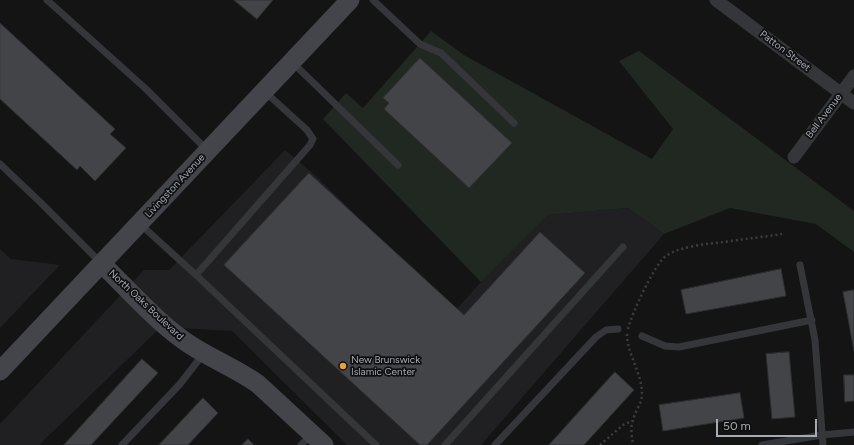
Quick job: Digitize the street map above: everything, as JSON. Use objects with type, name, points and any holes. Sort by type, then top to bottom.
[{"type":"main road","name":"Livingston Avenue","points":[[0,371],[350,0]]},
{"type":"main road","name":"North Oaks Boulevard","points":[[102,264],[164,324],[187,342],[204,353],[248,376],[258,384],[313,441]]},
{"type":"street","name":"Patton Street","points":[[716,0],[854,103]]},
{"type":"street","name":"Bell Avenue","points":[[794,157],[854,76]]},
{"type":"lane","points":[[47,0],[146,89],[208,151]]},
{"type":"lane","points":[[372,0],[420,44],[441,52],[514,123]]},
{"type":"lane","points":[[292,62],[398,165]]},
{"type":"lane","points":[[196,275],[310,145],[313,139],[307,130],[264,91]]},
{"type":"lane","points":[[0,164],[102,264]]},
{"type":"lane","points":[[140,224],[376,445]]},
{"type":"lane","points":[[445,445],[623,247]]},
{"type":"lane","points":[[800,265],[815,340],[823,445]]},
{"type":"lane","points":[[642,336],[665,346],[679,347],[812,320]]},
{"type":"lane","points":[[495,445],[596,336],[606,330],[618,329]]},
{"type":"lane","points":[[122,445],[180,384],[204,353]]},
{"type":"lane","points":[[762,445],[822,435],[854,432]]},
{"type":"path","points":[[633,445],[631,434],[632,421],[641,402],[642,396],[628,344],[628,330],[637,305],[652,274],[666,256],[680,250],[702,245],[782,234]]},
{"type":"path","points":[[618,329],[628,330]]},
{"type":"path","points":[[600,445],[623,425],[632,421]]},
{"type":"shaded area","points":[[431,31],[464,55],[652,159],[673,129],[619,61],[639,51],[854,211],[854,252],[816,224],[730,208],[664,234],[628,208],[548,215],[481,282],[323,119],[346,93],[363,108]]},
{"type":"shaded area","points":[[285,150],[317,177],[454,312],[481,282],[548,215],[628,208],[664,234],[481,445],[347,445],[232,331],[161,327],[39,445],[0,445],[0,424],[144,270],[169,270]]},
{"type":"shaded area","points":[[0,249],[11,259],[60,265],[0,328]]},
{"type":"building","points":[[234,0],[273,0],[257,19]]},
{"type":"building","points":[[0,23],[115,129],[110,134],[126,148],[95,181],[80,166],[77,170],[0,99]]},
{"type":"building","points":[[420,58],[512,143],[469,188],[384,109],[389,103],[383,98]]},
{"type":"building","points":[[309,173],[464,315],[540,232],[585,273],[427,445],[420,445],[224,265]]},
{"type":"building","points":[[781,269],[786,296],[686,314],[681,290]]},
{"type":"building","points":[[854,290],[854,351],[843,292]]},
{"type":"building","points":[[789,352],[795,417],[772,419],[766,354]]},
{"type":"building","points":[[142,359],[158,373],[91,445],[64,445]]},
{"type":"building","points":[[615,372],[634,390],[584,445],[549,445]]},
{"type":"building","points":[[844,375],[854,375],[854,401],[845,402]]},
{"type":"building","points":[[740,393],[744,418],[663,431],[659,405]]},
{"type":"building","points":[[203,398],[218,413],[188,445],[159,445]]},
{"type":"building","points":[[248,439],[254,445],[242,445]]},
{"type":"place","name":"New Brunswick Islamic Center","points":[[343,366]]}]
